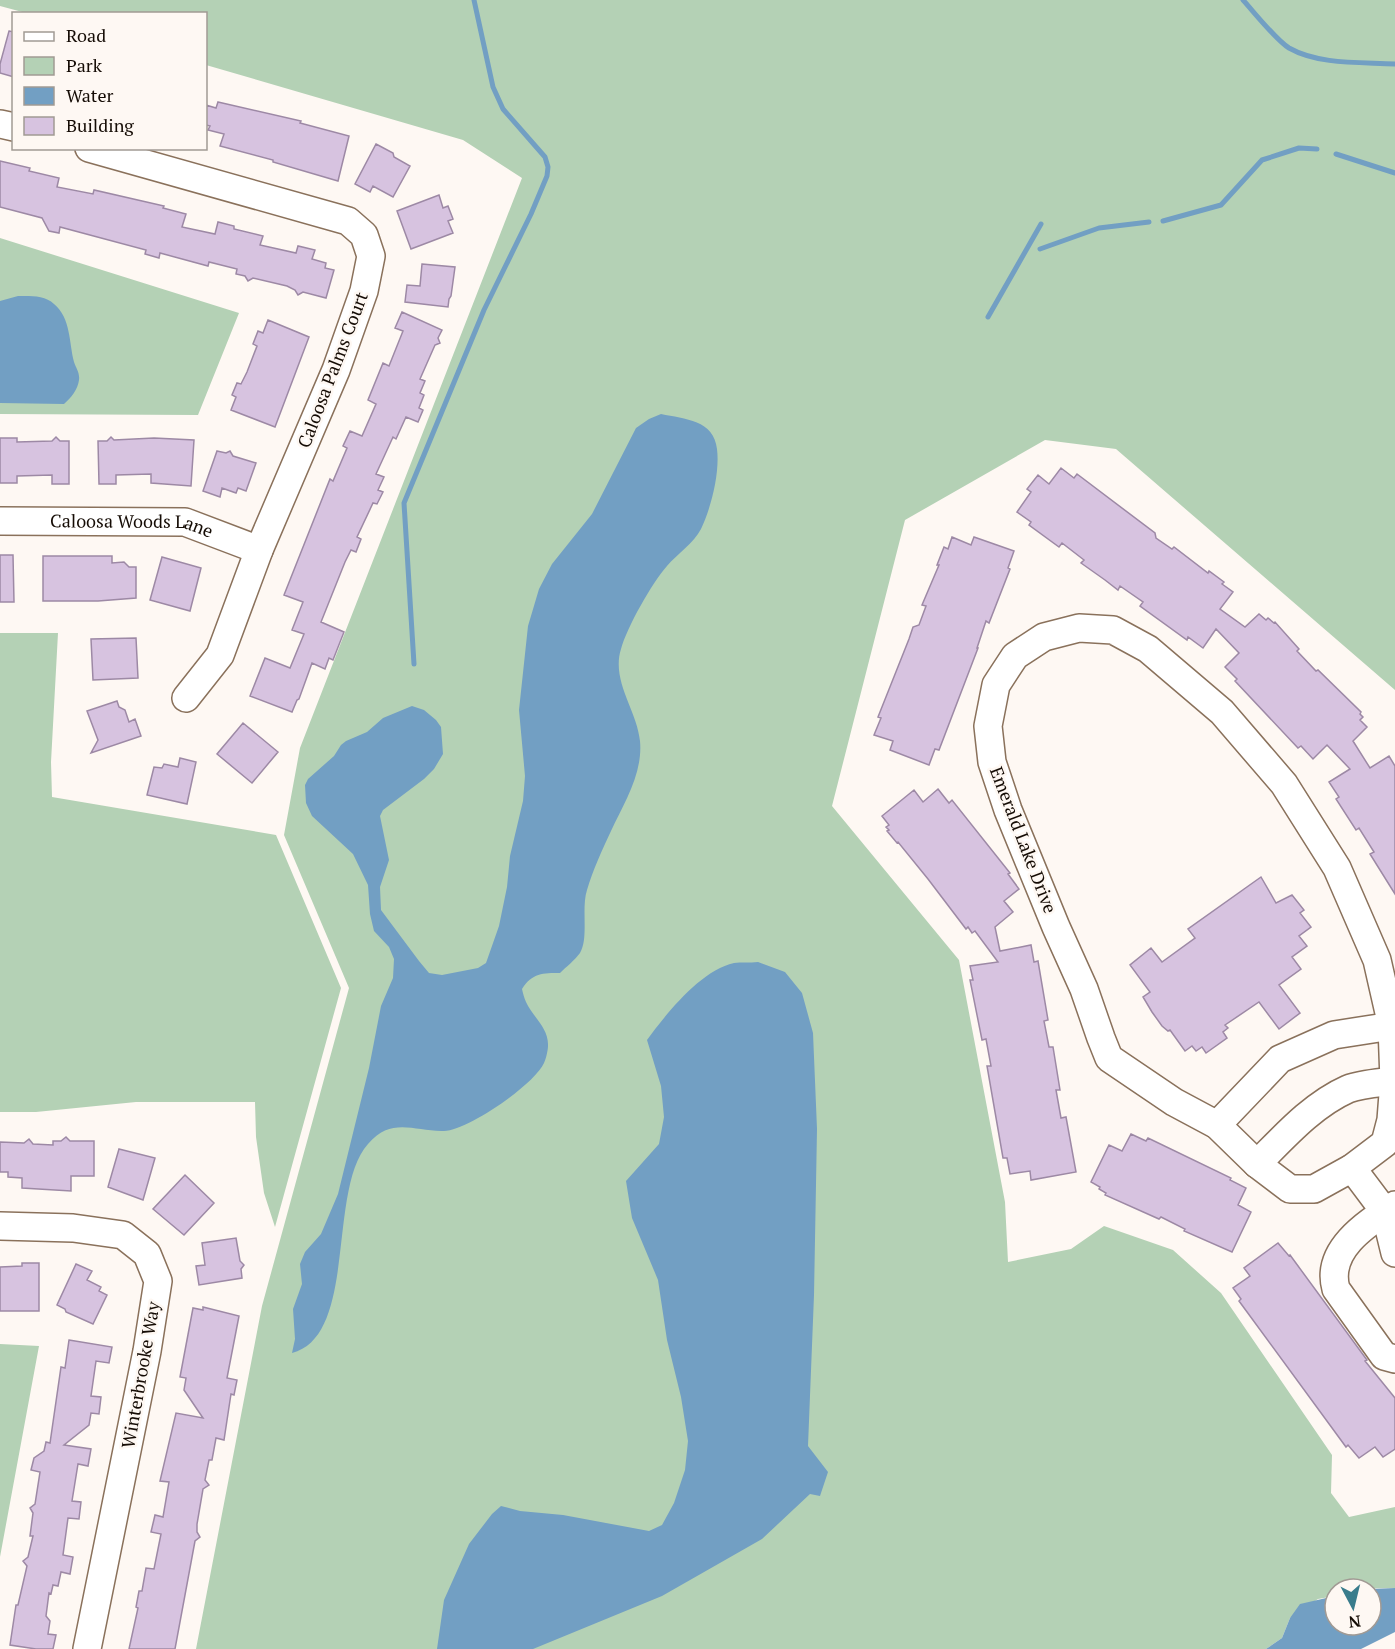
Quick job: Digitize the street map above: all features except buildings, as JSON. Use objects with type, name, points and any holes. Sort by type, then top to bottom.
[{"type":"street","name":"Caloosa Palms Court","points":[[96,150],[348,221],[364,235],[371,256],[364,291],[336,370],[259,550],[220,655],[186,698]]},
{"type":"street","name":"Caloosa Woods Lane","points":[[0,521],[185,522],[259,550]]},
{"type":"street","name":"Emerald Lake Drive","points":[[1079,628],[1113,630],[1148,649],[1222,712],[1284,784],[1337,868],[1377,960],[1392,1026],[1394,1081],[1391,1120],[1385,1143],[1352,1168],[1314,1189],[1290,1189],[1257,1164],[1217,1125],[1174,1102],[1109,1058],[1084,988],[1008,810],[992,762],[987,726],[996,685],[1015,656],[1044,637],[1079,628]]},
{"type":"street","points":[[1217,1125],[1280,1059],[1334,1035],[1392,1026]]},
{"type":"street","points":[[1257,1164],[1289,1132],[1322,1104],[1349,1088],[1394,1081]]},
{"type":"street","points":[[1352,1168],[1390,1209],[1395,1253]]},
{"type":"street","points":[[1390,1209],[1350,1239],[1334,1265],[1333,1278],[1336,1289],[1384,1356],[1395,1359]]},
{"type":"street","name":"Winterbrooke Way","points":[[0,1226],[73,1228],[123,1235],[147,1254],[158,1281],[147,1351],[87,1649]]},
{"type":"green space","points":[[0,0],[1395,0],[1395,690],[1116,449],[1045,440],[905,520],[832,806],[959,960],[1005,1202],[1008,1262],[1071,1249],[1104,1226],[1173,1250],[1221,1293],[1332,1455],[1331,1493],[1349,1517],[1395,1507],[1395,1588],[1383,1588],[1383,1577],[1323,1577],[1323,1598],[1318,1599],[1290,1618],[1282,1638],[1266,1649],[196,1649],[262,1306],[349,988],[284,835],[300,748],[522,178],[463,140],[207,65],[207,12],[22,12],[0,6]]},
{"type":"green space","points":[[0,238],[239,313],[198,415],[0,414]]},
{"type":"green space","points":[[0,633],[58,633],[51,762],[52,797],[276,835],[341,988],[275,1227],[264,1193],[256,1137],[255,1102],[136,1102],[36,1112],[0,1112]]},
{"type":"green space","points":[[0,1344],[39,1346],[0,1557]]},
{"type":"water","points":[[18,296],[46,299],[54,304],[64,316],[79,377],[76,390],[64,404],[0,403],[0,301]]},
{"type":"water","points":[[661,414],[697,422],[710,432],[715,439],[717,449],[716,479],[701,529],[654,583],[634,618],[621,649],[619,673],[638,729],[639,765],[632,788],[601,853],[587,890],[584,939],[580,953],[560,973],[538,975],[522,989],[529,1007],[540,1022],[548,1040],[545,1061],[528,1083],[484,1115],[468,1123],[444,1131],[395,1128],[377,1135],[368,1144],[356,1165],[348,1193],[334,1291],[326,1320],[313,1341],[292,1353],[295,1339],[293,1309],[302,1284],[300,1264],[305,1252],[321,1234],[338,1194],[369,1068],[381,1006],[393,978],[394,959],[389,947],[374,931],[368,885],[353,854],[312,816],[306,803],[305,785],[308,779],[334,756],[341,745],[367,732],[383,718],[412,706],[424,710],[436,720],[441,727],[443,754],[434,769],[424,779],[383,810],[380,816],[389,860],[380,887],[381,910],[429,973],[442,975],[478,968],[486,963],[499,926],[507,887],[510,856],[523,801],[525,776],[519,710],[528,626],[539,589],[552,564],[592,514],[636,428]]},
{"type":"water","points":[[758,962],[785,972],[802,993],[813,1033],[817,1129],[808,1446],[828,1472],[820,1496],[810,1494],[762,1539],[662,1596],[533,1649],[437,1649],[444,1600],[469,1544],[501,1506],[649,1531],[662,1525],[674,1503],[685,1470],[688,1441],[681,1397],[667,1340],[658,1280],[632,1218],[626,1181],[659,1144],[664,1117],[661,1086],[647,1040],[685,994],[709,974],[734,963]]},
{"type":"water","points":[[1383,1588],[1395,1588],[1395,1632],[1361,1649],[1266,1649],[1282,1638],[1290,1618],[1300,1604],[1323,1599],[1323,1637],[1383,1637]]},
{"type":"waterway","points":[[414,664],[404,503],[484,310],[531,214],[547,176],[548,167],[545,157],[503,109],[493,87],[474,0]]},
{"type":"waterway","points":[[1243,0],[1265,26],[1289,48],[1313,57],[1340,62],[1395,64]]},
{"type":"waterway","points":[[1163,221],[1221,205],[1262,160],[1299,148],[1317,149]]},
{"type":"waterway","points":[[1336,154],[1395,173]]},
{"type":"waterway","points":[[1040,249],[1099,228],[1149,222]]},
{"type":"waterway","points":[[988,317],[1041,224]]}]
